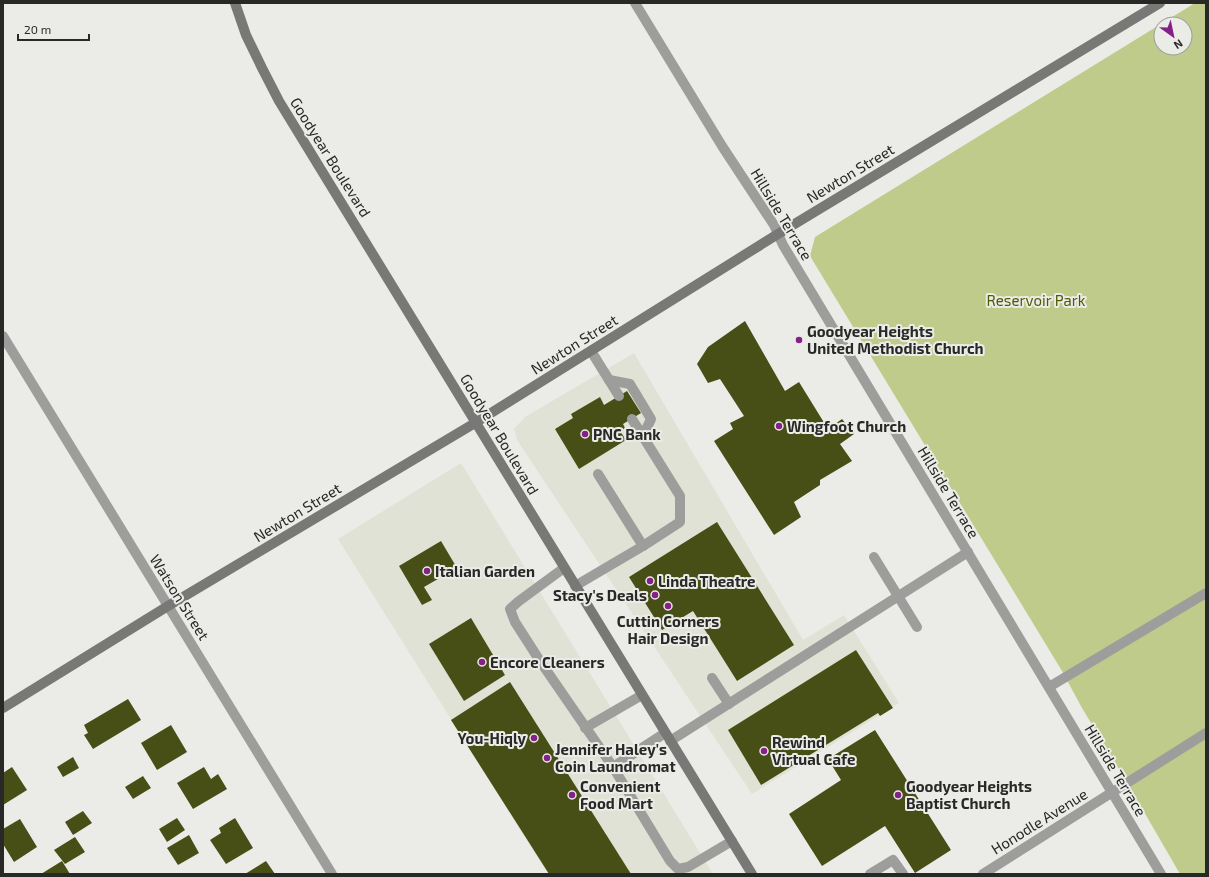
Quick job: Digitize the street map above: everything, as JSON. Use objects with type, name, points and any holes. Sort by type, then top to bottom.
[{"type":"street","name":"Goodyear Boulevard","points":[[235,3],[246,35],[279,101],[752,874]]},
{"type":"street","name":"Hillside Terrace","points":[[635,3],[722,146],[774,225],[783,245],[1161,874]]},
{"type":"street","name":"Newton Street","points":[[3,708],[168,606],[475,423],[778,234],[1160,3]]},
{"type":"street","name":"Watson Street","points":[[3,336],[332,874]]},
{"type":"street","points":[[591,351],[619,396]]},
{"type":"street","points":[[609,380],[630,384],[651,419],[643,436]]},
{"type":"street","points":[[575,586],[643,546],[680,522],[680,496],[632,419]]},
{"type":"street","points":[[598,474],[643,546]]},
{"type":"street","points":[[613,767],[729,704],[968,552]]},
{"type":"street","points":[[874,557],[917,627]]},
{"type":"street","points":[[564,568],[510,609],[515,622],[540,662],[613,767],[670,861],[678,869],[688,867],[732,841]]},
{"type":"street","points":[[1049,687],[1206,593]]},
{"type":"street","points":[[712,678],[729,704]]},
{"type":"street","points":[[585,728],[642,695]]},
{"type":"street","name":"Honodle Avenue","points":[[983,874],[1206,733]]},
{"type":"street","points":[[870,874],[893,860],[903,874]]},
{"type":"shaded area","points":[[634,353],[803,640],[844,615],[899,703],[752,794],[517,440],[514,429],[525,417]]},
{"type":"shaded area","points":[[461,463],[713,874],[548,874],[338,539]]},
{"type":"green space","name":"Reservoir Park","points":[[1195,3],[1206,3],[1206,874],[1180,874],[1082,708],[1062,671],[810,256],[815,237],[1153,29],[1153,56],[1193,56],[1193,16],[1174,16]]},
{"type":"building","name":"Wingfoot Church","points":[[745,321],[785,391],[799,382],[828,429],[842,419],[854,434],[840,444],[852,461],[820,480],[820,485],[794,502],[801,517],[774,535],[714,441],[733,429],[730,423],[744,416],[720,379],[708,383],[697,364],[708,347]]},
{"type":"building","points":[[627,391],[641,413],[623,424],[625,428],[620,431],[626,440],[579,469],[555,429],[573,418],[571,414],[600,397],[604,405]]},
{"type":"building","points":[[717,522],[794,645],[737,681],[693,611],[662,630],[629,577]]},
{"type":"building","points":[[441,541],[457,568],[424,587],[432,600],[422,605],[399,566]]},
{"type":"building","points":[[471,618],[505,675],[464,701],[429,644]]},
{"type":"building","points":[[856,650],[893,708],[880,716],[878,713],[761,785],[728,730]]},
{"type":"building","points":[[510,682],[631,874],[549,874],[451,720]]},
{"type":"building","points":[[128,699],[141,720],[93,749],[84,735],[88,733],[84,725]]},
{"type":"building","points":[[171,725],[187,752],[157,770],[141,743]]},
{"type":"building","points":[[875,730],[951,850],[915,873],[885,826],[822,866],[789,814],[841,780],[828,759]]},
{"type":"building","points":[[73,757],[79,768],[63,777],[57,767]]},
{"type":"building","points":[[12,767],[27,790],[3,805],[3,773]]},
{"type":"building","points":[[204,767],[211,779],[218,774],[227,789],[193,809],[177,783]]},
{"type":"building","points":[[143,776],[151,788],[133,799],[125,787]]},
{"type":"building","points":[[83,811],[92,823],[73,835],[65,822]]},
{"type":"building","points":[[177,818],[185,830],[167,842],[159,829]]},
{"type":"building","points":[[235,818],[253,848],[226,864],[210,840],[221,833],[219,828]]},
{"type":"building","points":[[20,819],[37,847],[14,862],[3,844],[3,829]]},
{"type":"building","points":[[189,835],[199,853],[178,865],[167,848]]},
{"type":"building","points":[[75,837],[85,852],[65,864],[54,850]]},
{"type":"building","points":[[62,861],[70,874],[41,874]]},
{"type":"building","points":[[266,861],[275,874],[245,874]]},
{"type":"place","name":"Goodyear Heights United Methodist Church","points":[[799,340]]},
{"type":"place","name":"Wingfoot Church","points":[[779,426]]},
{"type":"place","name":"PNC Bank","points":[[585,434]]},
{"type":"place","name":"Italian Garden","points":[[427,571]]},
{"type":"place","name":"Linda Theatre","points":[[650,581]]},
{"type":"place","name":"Stacy's Deals","points":[[655,595]]},
{"type":"place","name":"Cuttin Corners Hair Design","points":[[668,606]]},
{"type":"place","name":"Encore Cleaners","points":[[482,662]]},
{"type":"place","name":"You-Hiqly","points":[[534,738]]},
{"type":"place","name":"Rewind Virtual Cafe","points":[[764,751]]},
{"type":"place","name":"Jennifer Haley's Coin Laundromat","points":[[547,758]]},
{"type":"place","name":"Convenient Food Mart","points":[[572,795]]},
{"type":"place","name":"Goodyear Heights Baptist Church","points":[[898,795]]}]
